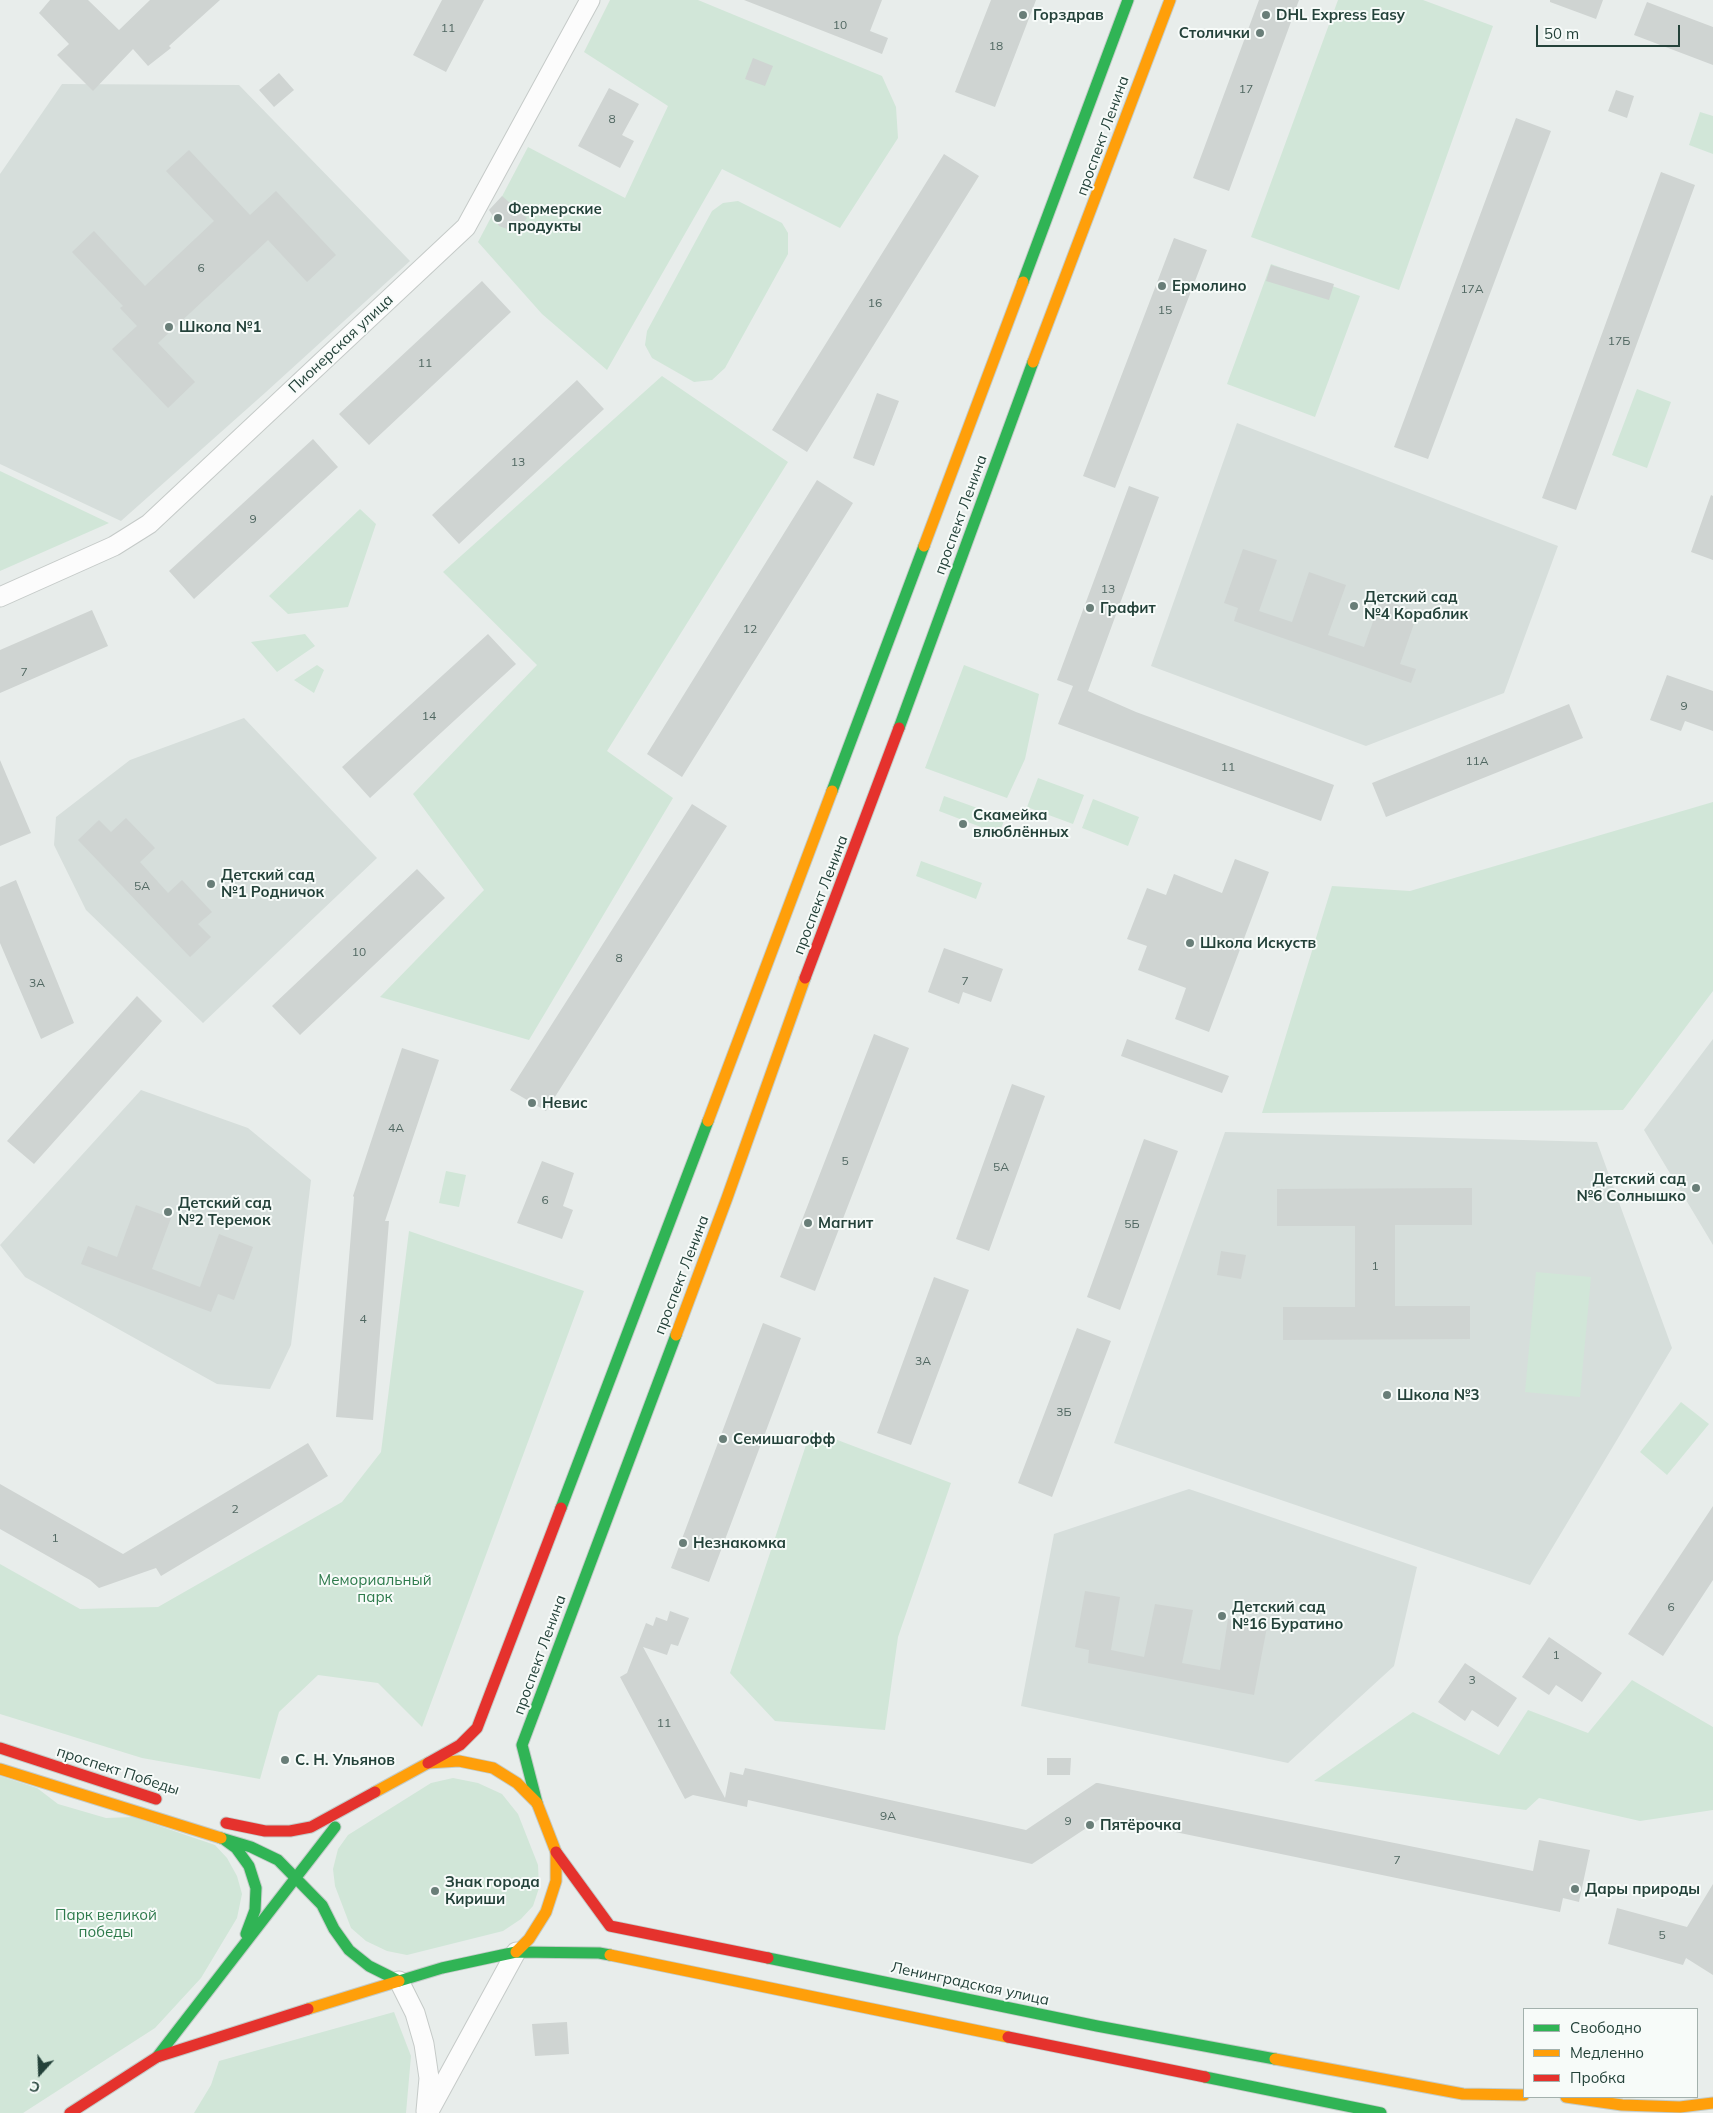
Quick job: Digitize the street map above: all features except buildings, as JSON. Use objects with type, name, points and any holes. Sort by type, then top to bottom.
[{"type":"main road","name":"проспект Ленина","points":[[222,1821],[265,1831],[290,1831],[311,1827],[460,1745],[477,1728],[694,1159],[1128,0]]},
{"type":"main road","name":"проспект Ленина","points":[[556,1852],[538,1803],[522,1745],[727,1198],[807,973],[1016,408],[1170,0]]},
{"type":"main road","name":"проспект Победы","points":[[0,1748],[164,1802]]},
{"type":"main road","points":[[428,1763],[459,1761],[493,1768],[517,1783],[538,1803]]},
{"type":"main road","points":[[0,1769],[251,1847],[278,1860],[322,1905],[334,1929],[349,1950],[369,1966],[399,1981]]},
{"type":"main road","points":[[157,2057],[219,1980],[240,1949],[335,1827],[367,1795]]},
{"type":"main road","points":[[325,1860],[335,1827]]},
{"type":"main road","points":[[220,1837],[236,1848],[248,1866],[256,1888],[255,1910],[240,1949]]},
{"type":"main road","points":[[516,1952],[529,1938],[546,1912],[556,1881],[556,1852]]},
{"type":"main road","name":"Ленинградская улица","points":[[556,1852],[610,1926],[1097,2026],[1414,2085]]},
{"type":"main road","points":[[322,1887],[322,1905]]},
{"type":"main road","points":[[70,2113],[157,2057],[234,2031],[442,1968],[516,1952],[599,1952],[1381,2113]]},
{"type":"main road","points":[[1414,2085],[1462,2094],[1523,2095]]},
{"type":"main road","points":[[1414,2085],[1478,2107]]},
{"type":"main road","points":[[1573,2098],[1622,2105],[1680,2107],[1713,2103]]},
{"type":"street","name":"Пионерская улица","points":[[0,597],[114,546],[149,524],[466,227],[590,0]]},
{"type":"street","points":[[427,2113],[516,1952]]},
{"type":"street","points":[[399,1981],[415,2013],[424,2044],[429,2078],[427,2113]]},
{"type":"shaded area","name":"Школа №1","points":[[62,84],[239,85],[410,261],[121,521],[0,464],[0,174]]},
{"type":"shaded area","name":"Детский сад №4 Кораблик","points":[[1237,423],[1558,546],[1504,693],[1366,746],[1151,666]]},
{"type":"shaded area","name":"Детский сад №1 Родничок","points":[[244,718],[377,858],[203,1023],[86,910],[54,845],[56,817],[130,760]]},
{"type":"shaded area","name":"Детский сад №6 Солнышко","points":[[1713,1039],[1713,1245],[1644,1130]]},
{"type":"shaded area","name":"Детский сад №2 Теремок","points":[[141,1090],[248,1128],[311,1180],[291,1345],[270,1389],[217,1384],[25,1277],[0,1245]]},
{"type":"shaded area","name":"Школа №3","points":[[1225,1132],[1597,1142],[1672,1348],[1530,1585],[1114,1443]]},
{"type":"shaded area","name":"Детский сад №16 Буратино","points":[[1189,1489],[1417,1567],[1394,1666],[1288,1763],[1021,1706],[1054,1534]]},
{"type":"green space","points":[[610,0],[698,0],[882,76],[896,107],[898,138],[840,228],[722,169],[607,370],[542,314],[478,242],[528,147],[625,198],[668,106],[584,52]]},
{"type":"green space","points":[[1338,0],[1423,0],[1493,26],[1399,290],[1251,237]]},
{"type":"green space","points":[[1700,112],[1713,116],[1713,154],[1689,145]]},
{"type":"green space","points":[[738,201],[782,223],[788,233],[788,254],[725,368],[712,380],[694,382],[652,358],[645,345],[647,331],[712,211],[723,203]]},
{"type":"green space","points":[[1271,264],[1360,296],[1315,417],[1227,384]]},
{"type":"green space","points":[[662,376],[788,462],[607,751],[673,798],[529,1040],[380,997],[484,890],[413,794],[537,665],[443,572]]},
{"type":"green space","points":[[1637,389],[1671,402],[1647,468],[1612,455]]},
{"type":"green space","points":[[0,471],[109,523],[0,571]]},
{"type":"green space","points":[[360,509],[376,524],[348,607],[288,614],[269,596]]},
{"type":"green space","points":[[305,634],[315,646],[277,672],[251,642]]},
{"type":"green space","points":[[317,665],[324,670],[314,693],[294,680]]},
{"type":"green space","points":[[964,665],[1039,694],[1025,759],[1007,798],[925,768]]},
{"type":"green space","points":[[1038,778],[1084,795],[1073,824],[1027,807]]},
{"type":"green space","points":[[944,796],[1005,818],[999,834],[939,811]]},
{"type":"green space","points":[[1093,799],[1139,817],[1128,846],[1082,828]]},
{"type":"green space","points":[[1713,802],[1713,991],[1623,1110],[1262,1113],[1332,886],[1410,891]]},
{"type":"green space","points":[[921,861],[982,883],[976,899],[916,876]]},
{"type":"green space","points":[[446,1171],[466,1175],[459,1207],[439,1203]]},
{"type":"green space","name":"Мемориальный парк","points":[[409,1231],[584,1291],[422,1727],[378,1683],[318,1675],[279,1712],[260,1779],[142,1758],[0,1714],[0,1564],[80,1609],[158,1607],[342,1502],[381,1452]]},
{"type":"green space","points":[[1536,1272],[1591,1277],[1580,1397],[1525,1392]]},
{"type":"green space","points":[[1681,1402],[1709,1424],[1667,1475],[1640,1452]]},
{"type":"green space","points":[[811,1430],[951,1483],[898,1637],[885,1730],[775,1721],[730,1673]]},
{"type":"green space","points":[[1632,1680],[1713,1727],[1713,1810],[1640,1821],[1539,1798],[1526,1810],[1314,1781],[1413,1712],[1499,1755],[1528,1710],[1588,1733]]},
{"type":"green space","name":"Парк великой победы","points":[[0,1776],[37,1788],[58,1804],[106,1818],[133,1817],[215,1845],[227,1858],[237,1876],[242,1894],[237,1918],[201,1978],[155,2028],[23,2113],[0,2113]]},
{"type":"green space","points":[[453,1778],[478,1783],[502,1794],[518,1814],[538,1865],[539,1888],[533,1906],[521,1919],[503,1931],[407,1955],[387,1951],[366,1941],[351,1928],[335,1886],[333,1869],[338,1849],[348,1835],[431,1783]]},
{"type":"green space","points":[[394,2012],[411,2056],[406,2113],[194,2113],[211,2085],[219,2061]]},
{"type":"traffic: fast","points":[[1023,282],[1128,0]]},
{"type":"traffic: fast","points":[[899,728],[1033,362]]},
{"type":"traffic: fast","points":[[832,791],[924,546]]},
{"type":"traffic: fast","points":[[561,1508],[708,1121]]},
{"type":"traffic: fast","points":[[537,1803],[522,1745],[676,1335]]},
{"type":"traffic: fast","points":[[157,2057],[335,1827]]},
{"type":"traffic: fast","points":[[221,1838],[251,1847],[278,1860],[322,1905],[334,1929],[349,1950],[369,1966],[399,1981],[442,1968],[516,1952],[599,1953],[610,1955]]},
{"type":"traffic: fast","points":[[225,1840],[236,1848],[249,1866],[256,1888],[255,1910],[246,1934]]},
{"type":"traffic: fast","points":[[768,1958],[1097,2026],[1275,2059]]},
{"type":"traffic: fast","points":[[1205,2077],[1381,2113]]},
{"type":"traffic: slow","points":[[1033,362],[1170,0]]},
{"type":"traffic: slow","points":[[924,546],[1023,282]]},
{"type":"traffic: slow","points":[[708,1121],[832,791]]},
{"type":"traffic: slow","points":[[676,1335],[805,978]]},
{"type":"traffic: slow","points":[[375,1792],[428,1763],[459,1761],[493,1768],[517,1783],[537,1803],[556,1852],[556,1881],[546,1912],[529,1939],[516,1952]]},
{"type":"traffic: slow","points":[[0,1769],[221,1838]]},
{"type":"traffic: slow","points":[[610,1955],[1008,2037]]},
{"type":"traffic: slow","points":[[308,2009],[399,1981]]},
{"type":"traffic: slow","points":[[1275,2059],[1463,2094],[1523,2095]]},
{"type":"traffic: slow","points":[[1573,2098],[1622,2105],[1680,2107],[1713,2103]]},
{"type":"traffic: jam","points":[[805,978],[899,728]]},
{"type":"traffic: jam","points":[[428,1763],[460,1745],[477,1728],[561,1508]]},
{"type":"traffic: jam","points":[[0,1748],[156,1799]]},
{"type":"traffic: jam","points":[[226,1823],[265,1831],[290,1831],[311,1827],[375,1792]]},
{"type":"traffic: jam","points":[[556,1852],[610,1926],[768,1958]]},
{"type":"traffic: jam","points":[[70,2113],[157,2057],[308,2009]]},
{"type":"traffic: jam","points":[[1008,2037],[1205,2077]]},
{"type":"place","name":"Горздрав","points":[[1023,15]]},
{"type":"place","name":"DHL Express Easy","points":[[1266,15]]},
{"type":"place","name":"Столички","points":[[1260,33]]},
{"type":"place","name":"Фермерские продукты","points":[[498,218]]},
{"type":"place","name":"Ермолино","points":[[1162,286]]},
{"type":"place","name":"Школа №1","points":[[169,327]]},
{"type":"place","name":"Детский сад №4 Кораблик","points":[[1354,606]]},
{"type":"place","name":"Графит","points":[[1090,608]]},
{"type":"place","name":"Скамейка влюблённых","points":[[963,824]]},
{"type":"place","name":"Детский сад №1 Родничок","points":[[211,884]]},
{"type":"place","name":"Школа Искуств","points":[[1190,943]]},
{"type":"place","name":"Невис","points":[[532,1103]]},
{"type":"place","name":"Детский сад №6 Солнышко","points":[[1696,1188]]},
{"type":"place","name":"Детский сад №2 Теремок","points":[[168,1212]]},
{"type":"place","name":"Магнит","points":[[808,1223]]},
{"type":"place","name":"Школа №3","points":[[1387,1395]]},
{"type":"place","name":"Семишагофф","points":[[723,1439]]},
{"type":"place","name":"Незнакомка","points":[[683,1543]]},
{"type":"place","name":"Детский сад №16 Буратино","points":[[1222,1616]]},
{"type":"place","name":"С. Н. Ульянов","points":[[285,1760]]},
{"type":"place","name":"Пятёрочка","points":[[1090,1825]]},
{"type":"place","name":"Дары природы","points":[[1575,1889]]},
{"type":"place","name":"Знак города Кириши","points":[[435,1891]]}]
